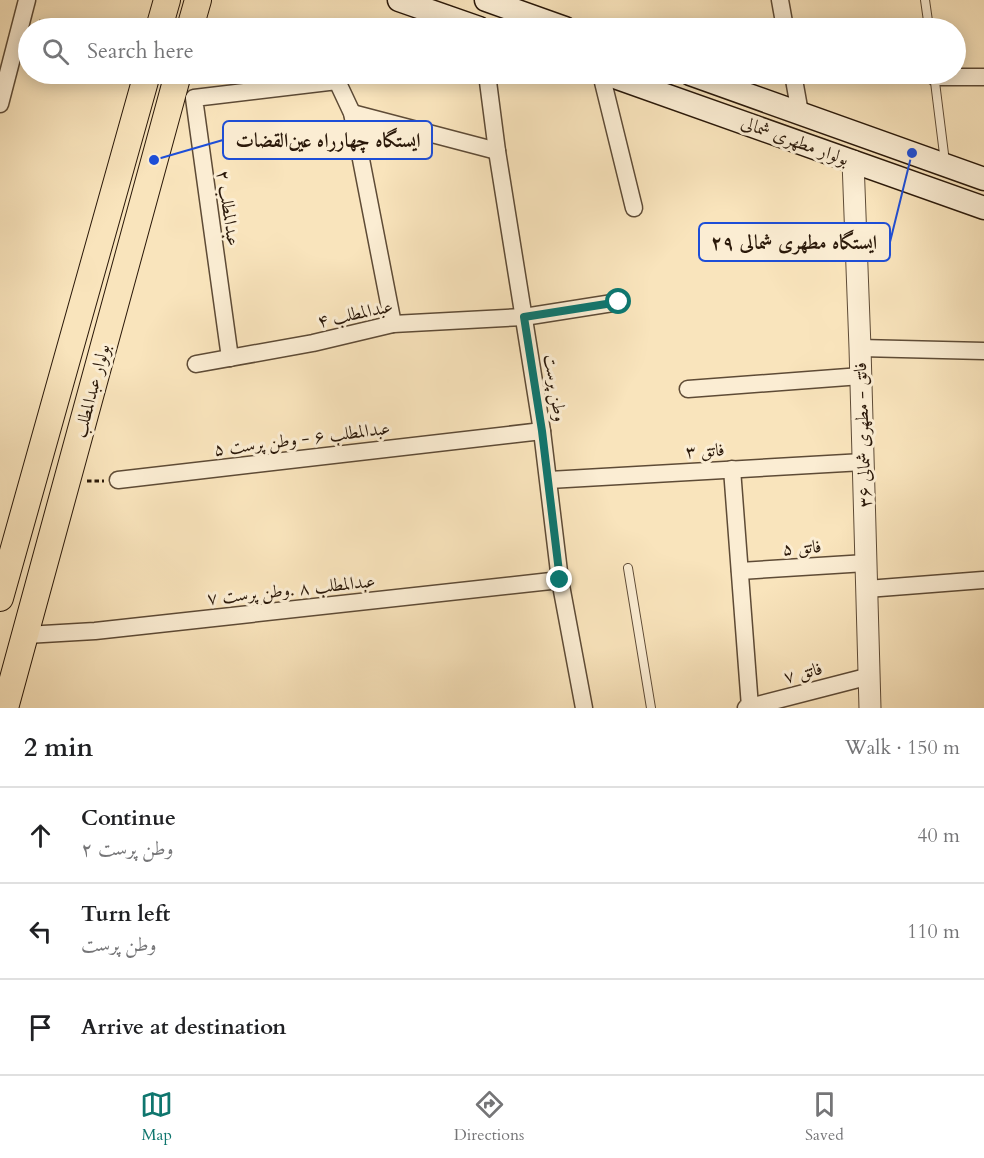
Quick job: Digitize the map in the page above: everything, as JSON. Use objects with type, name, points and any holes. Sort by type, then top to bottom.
[{"type":"main road","points":[[162,18],[167,0]]},
{"type":"main road","points":[[193,18],[198,0]]},
{"type":"main road","points":[[399,0],[450,18]]},
{"type":"main road","points":[[486,0],[541,18]]},
{"type":"main road","name":"بولوار عبدالمطلب","points":[[0,598],[144,84]]},
{"type":"main road","name":"بولوار عبدالمطلب","points":[[5,708],[175,84]]},
{"type":"main road","name":"بولوار مطهری شمالی","points":[[634,84],[984,208]]},
{"type":"main road","name":"بولوار مطهری شمالی","points":[[718,84],[984,179]]},
{"type":"street","points":[[780,0],[783,18]]},
{"type":"street","points":[[0,104],[18,35]]},
{"type":"street","points":[[966,76],[984,77]]},
{"type":"street","name":"عبدالمطلب ۲","points":[[230,358],[194,98],[312,84]]},
{"type":"street","name":"عبدالمطلب ۲","points":[[338,84],[352,113]]},
{"type":"street","name":"وطن پرست","points":[[488,84],[496,151],[542,431],[560,580],[584,708]]},
{"type":"street","points":[[603,84],[634,208]]},
{"type":"street","points":[[795,84],[800,113]]},
{"type":"street","points":[[393,324],[352,113],[496,151]]},
{"type":"street","name":"فاتق - مطهری شمالی ۳۶","points":[[853,161],[870,708]]},
{"type":"street","name":"عبدالمطلب ۴","points":[[196,364],[313,343],[393,324],[524,317],[619,302]]},
{"type":"street","points":[[860,348],[984,351]]},
{"type":"street","points":[[688,389],[861,376]]},
{"type":"street","name":"عبدالمطلب ۶ - وطن پرست ۵","points":[[118,480],[542,431]]},
{"type":"street","name":"فاتق ۳","points":[[549,480],[863,462]]},
{"type":"street","points":[[732,469],[748,707]]},
{"type":"street","name":"فاتق ۵","points":[[740,571],[866,563]]},
{"type":"street","name":"عبدالمطلب ۸ .وطن پرست ۷","points":[[26,635],[95,631],[560,580]]},
{"type":"street","points":[[867,589],[983,580]]},
{"type":"street","name":"فاتق ۷","points":[[748,707],[870,676]]},
{"type":"lane","points":[[925,0],[928,18]]},
{"type":"lane","points":[[936,84],[946,165]]},
{"type":"lane","points":[[628,568],[651,708]]},
{"type":"path","points":[[25,8],[42,18]]},
{"type":"path","points":[[67,482],[118,480]]},
{"type":"place","name":"ایستگاه مطهری شمالی ۲۹","points":[[912,153]]},
{"type":"place","name":"ایستگاه چهارراه عین‌القضات","points":[[154,160]]},
{"type":"route","points":[[560,580],[549,480],[524,317],[619,302]]}]
